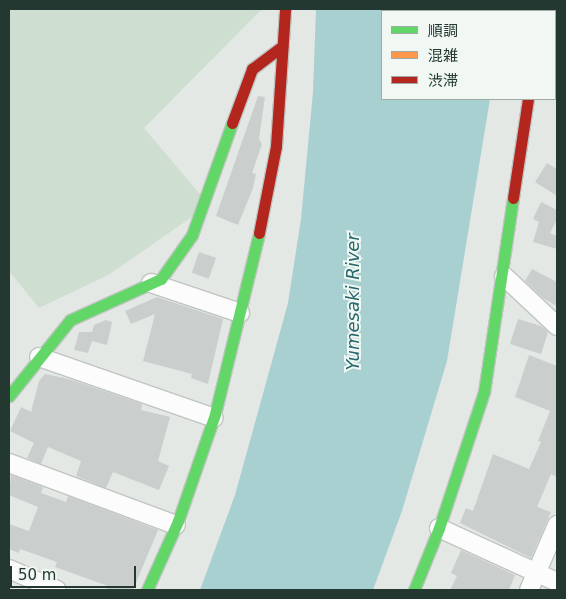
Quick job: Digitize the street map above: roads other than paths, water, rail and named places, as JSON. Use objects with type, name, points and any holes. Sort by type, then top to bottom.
[{"type":"street","points":[[147,590],[176,525],[214,418],[240,312],[276,146],[286,9]]},
{"type":"street","points":[[9,396],[70,320],[161,279],[192,235],[252,69],[282,46]]},
{"type":"street","points":[[414,590],[439,528],[484,392],[504,276],[528,100]]},
{"type":"street","points":[[504,276],[557,326]]},
{"type":"street","points":[[151,283],[240,312]]},
{"type":"street","points":[[39,357],[214,418]]},
{"type":"street","points":[[9,463],[176,525]]},
{"type":"street","points":[[529,590],[557,524]]},
{"type":"street","points":[[439,528],[557,582]]},
{"type":"street","points":[[9,569],[57,590]]},
{"type":"water","name":"Yumesaki River","points":[[316,9],[502,9],[381,10],[381,100],[490,100],[447,361],[402,511],[373,590],[200,590],[235,495],[288,303],[301,219],[313,92]]}]
